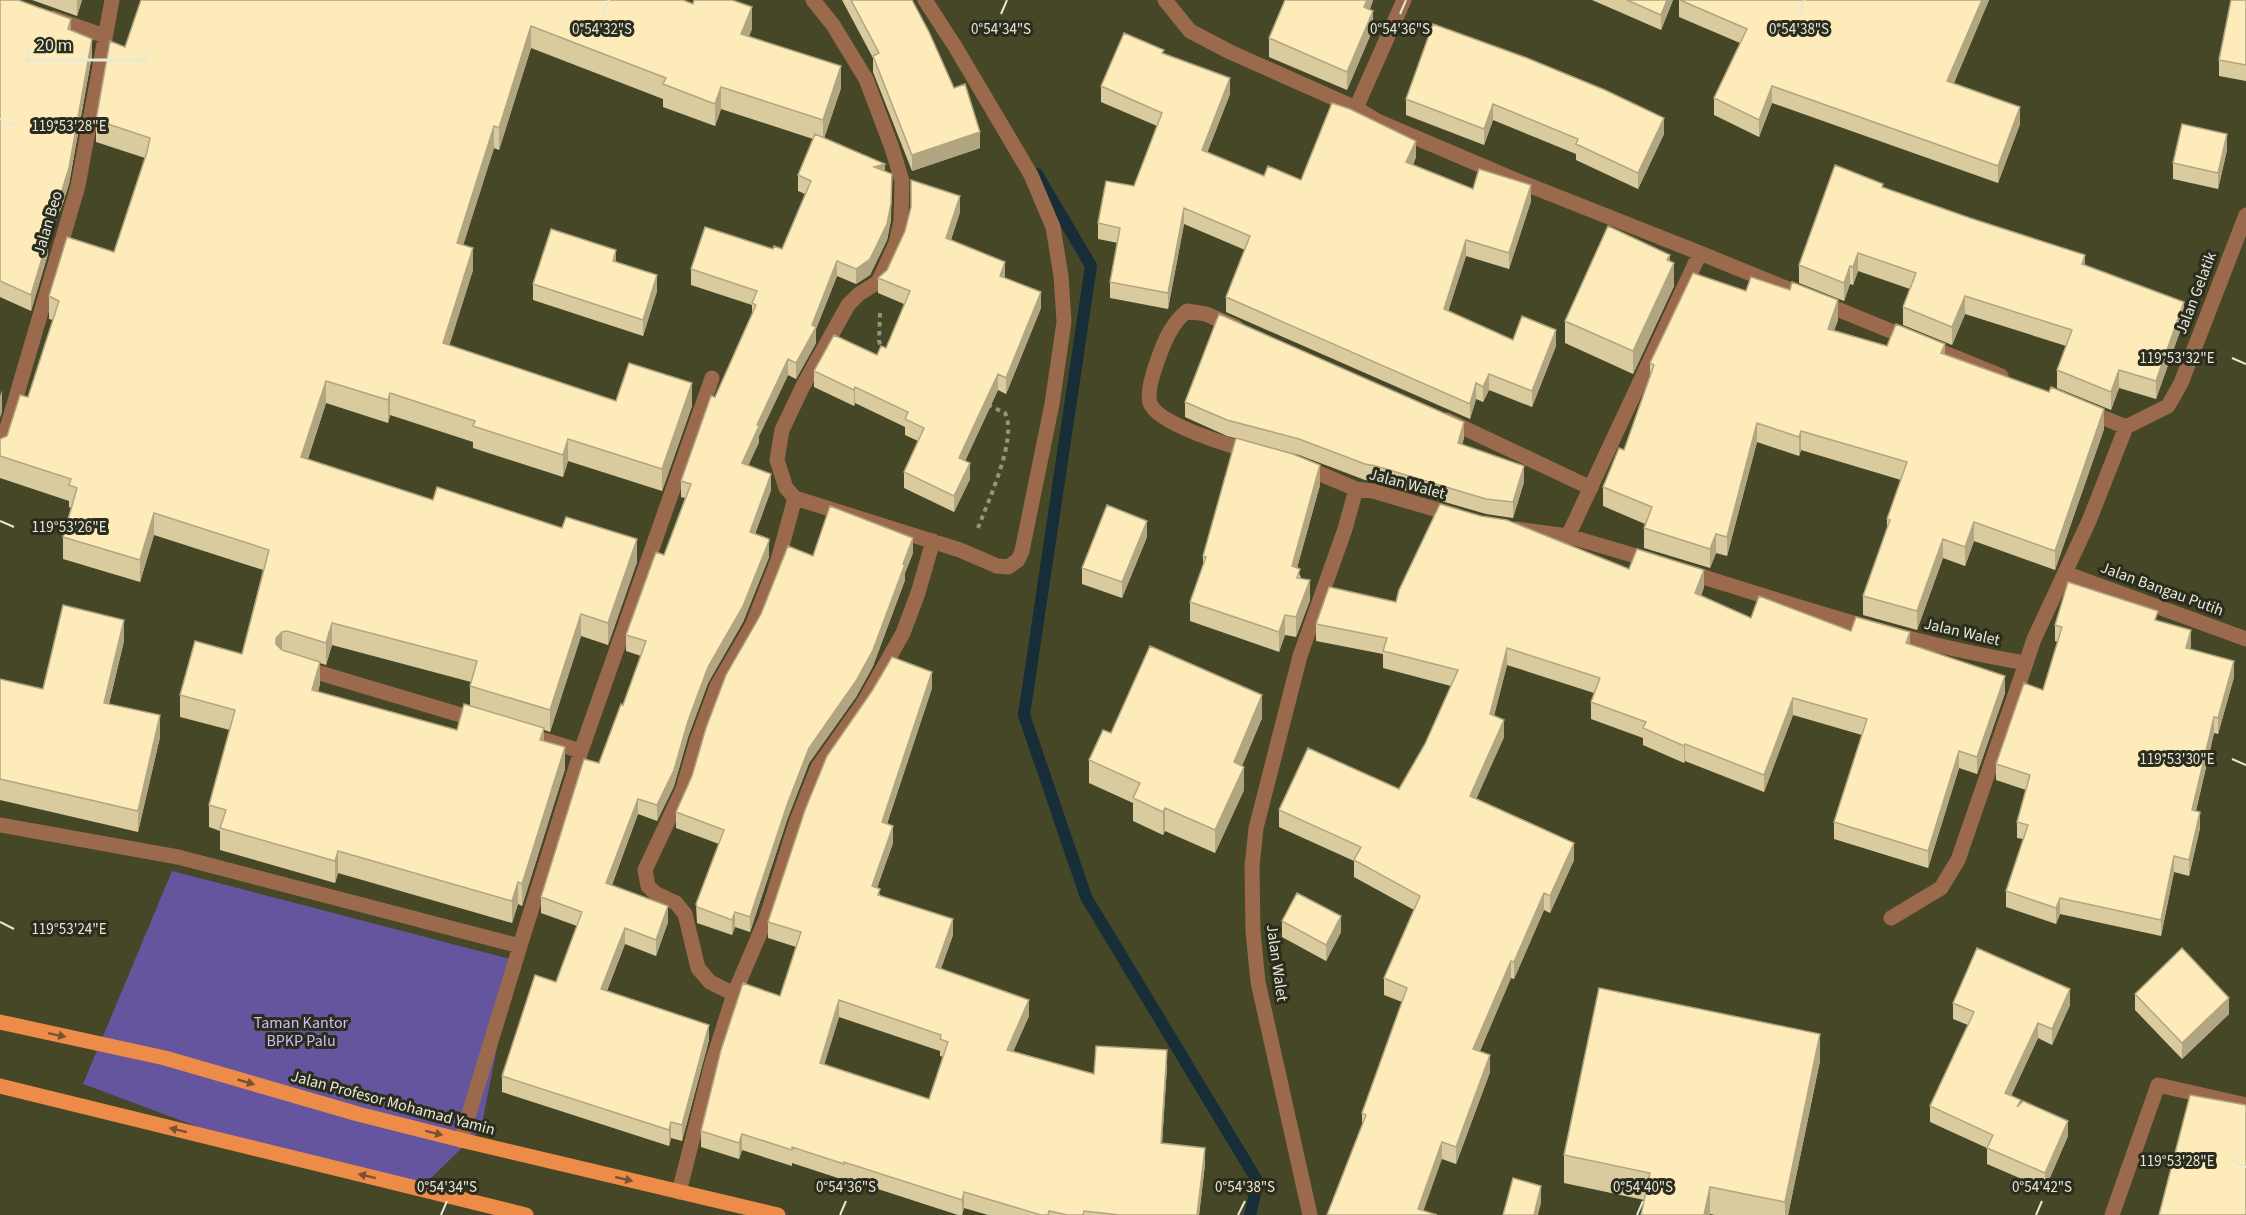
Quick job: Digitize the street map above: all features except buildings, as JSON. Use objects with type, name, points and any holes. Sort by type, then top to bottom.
[{"type":"main road","name":"Jalan Profesor Mohamad Yamin","points":[[0,1022],[165,1058],[358,1114],[679,1192],[718,1208],[778,1215]]},
{"type":"main road","points":[[0,1086],[525,1215]]},
{"type":"street","name":"Jalan Beo","points":[[0,453],[78,186],[112,0]]},
{"type":"street","points":[[813,0],[833,25],[866,79],[902,181],[901,221],[886,268],[878,282],[859,294],[848,305],[803,386],[782,430],[777,460],[786,488],[795,498],[933,542],[997,566],[1008,567],[1018,560],[1022,551],[1052,404],[1064,322],[1061,276],[1053,227],[1031,175],[925,0]]},
{"type":"street","points":[[1166,0],[1190,30],[1230,52],[1356,108],[1377,121],[1514,179],[2017,382]]},
{"type":"street","points":[[1356,108],[1404,0]]},
{"type":"street","points":[[43,14],[105,36]]},
{"type":"street","name":"Jalan Gelatik","points":[[2126,427],[2168,406],[2181,383],[2246,215]]},
{"type":"street","points":[[1568,536],[1700,253]]},
{"type":"street","points":[[1245,331],[1206,314],[1187,311],[1176,320],[1162,346],[1153,373],[1150,399],[1151,405],[1162,418],[1224,445],[1265,455]]},
{"type":"street","points":[[461,1140],[581,751],[712,378]]},
{"type":"street","points":[[1891,918],[1941,888],[1958,860],[2034,639],[2089,521],[2126,427],[2071,404]]},
{"type":"street","points":[[1431,412],[1591,488]]},
{"type":"street","points":[[1285,461],[1356,489]]},
{"type":"street","name":"Jalan Walet","points":[[1310,1215],[1258,982],[1252,931],[1252,867],[1256,828],[1300,656],[1345,528],[1356,489],[1373,491],[1473,521]]},
{"type":"street","points":[[734,994],[710,982],[698,968],[685,914],[676,903],[655,893],[648,886],[645,870],[683,789],[697,740],[717,686],[752,626],[778,560],[795,498]]},
{"type":"street","name":"Jalan Walet","points":[[1505,527],[1568,536],[1843,620],[1963,653],[2026,663]]},
{"type":"street","points":[[679,1192],[711,1063],[734,994],[766,920],[796,823],[818,767],[864,702],[903,633],[933,542]]},
{"type":"street","name":"Jalan Bangau Putih","points":[[2065,573],[2246,639]]},
{"type":"street","points":[[285,663],[490,724]]},
{"type":"street","points":[[513,731],[581,751]]},
{"type":"street","points":[[0,825],[178,857],[519,946]]},
{"type":"street","points":[[2112,1215],[2158,1085],[2246,1105]]},
{"type":"path","points":[[878,282],[881,303],[879,342],[885,356]]},
{"type":"path","points":[[968,554],[1006,452],[1010,431],[1005,413],[985,404]]},
{"type":"green space","name":"Taman Kantor BPKP Palu","points":[[172,871],[514,960],[481,1129],[420,1189],[260,1150],[83,1084]]},
{"type":"waterway","points":[[1037,174],[1091,266],[1024,715],[1086,897],[1258,1182],[1250,1215]]}]
